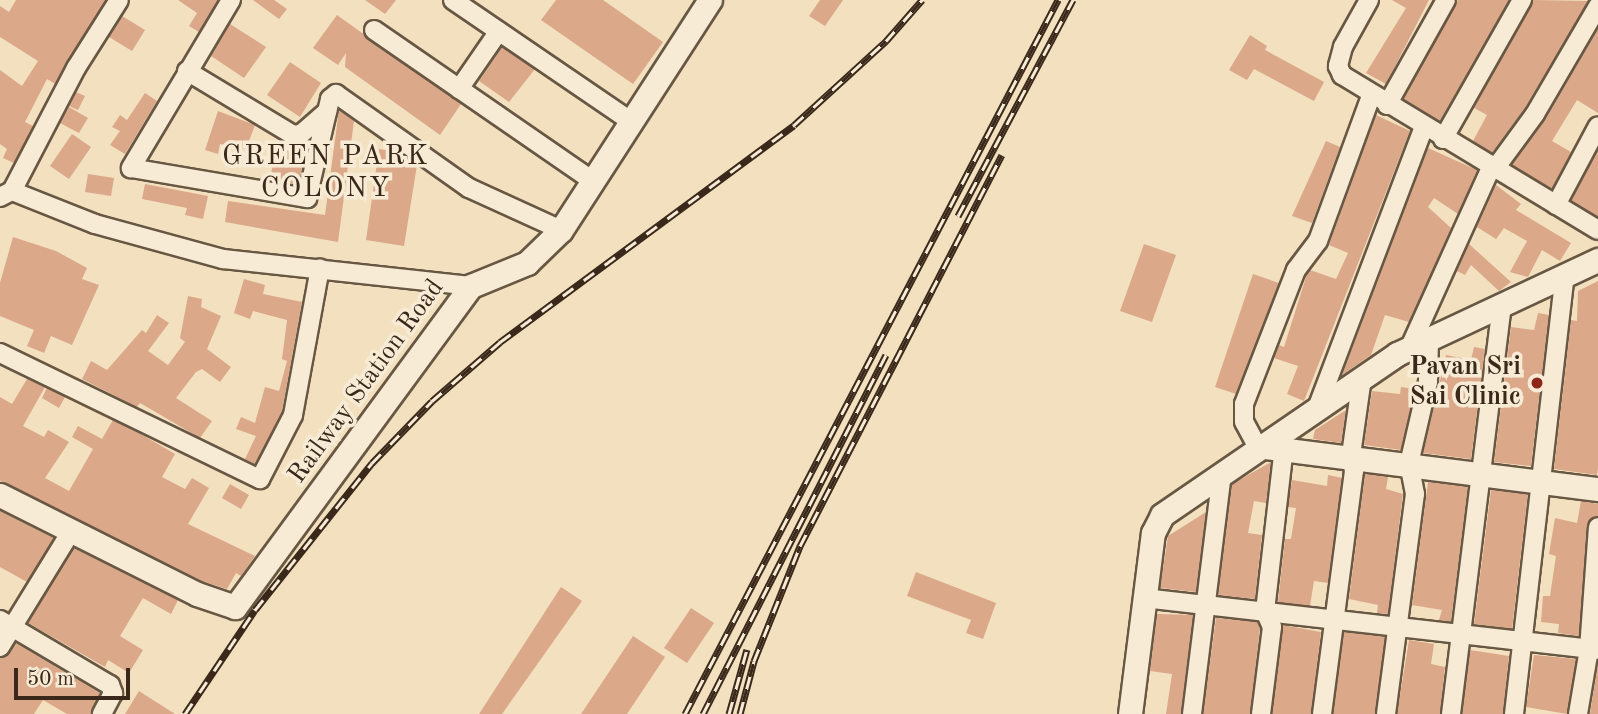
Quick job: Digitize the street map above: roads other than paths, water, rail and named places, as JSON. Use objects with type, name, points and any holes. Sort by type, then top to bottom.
[{"type":"street","points":[[119,0],[76,68],[3,197],[223,259],[471,286]]},
{"type":"street","points":[[231,0],[131,161],[135,170],[307,198],[327,111],[336,94],[469,188],[561,230]]},
{"type":"street","points":[[453,0],[629,120]]},
{"type":"street","name":"Railway Station Road","points":[[0,495],[197,594],[235,607],[471,286],[537,257],[561,230],[590,179],[710,0]]},
{"type":"street","points":[[1369,0],[1348,36],[1338,66],[1342,75],[1379,101],[1598,230]]},
{"type":"street","points":[[1256,446],[1244,422],[1244,404],[1296,270],[1318,241],[1379,101],[1446,0]]},
{"type":"street","points":[[1443,139],[1522,0]]},
{"type":"street","points":[[1386,714],[1415,494],[1409,464],[1428,382],[1419,343],[1493,169],[1535,114],[1598,6]]},
{"type":"street","points":[[374,30],[590,179]]},
{"type":"street","points":[[459,89],[499,31]]},
{"type":"street","points":[[187,71],[293,135],[301,134],[327,111]]},
{"type":"street","points":[[1556,205],[1598,126]]},
{"type":"street","points":[[1316,411],[1424,127]]},
{"type":"street","points":[[1130,714],[1156,523],[1256,446],[1316,411],[1362,378],[1419,343],[1598,260]]},
{"type":"street","points":[[0,353],[260,479],[293,415],[320,268]]},
{"type":"street","points":[[1514,714],[1544,482],[1565,275]]},
{"type":"street","points":[[1451,714],[1502,306]]},
{"type":"street","points":[[1322,714],[1354,471],[1351,455],[1362,378]]},
{"type":"street","points":[[1256,446],[1284,446],[1598,489]]},
{"type":"street","points":[[1261,714],[1272,627],[1265,611],[1284,446]]},
{"type":"street","points":[[1192,714],[1222,474]]},
{"type":"street","points":[[1578,714],[1593,649],[1598,527]]},
{"type":"street","points":[[0,647],[6,624],[72,530]]},
{"type":"street","points":[[1144,598],[1593,649]]},
{"type":"street","points":[[6,624],[110,685],[113,693],[102,714]]},
{"type":"railway","points":[[185,714],[255,610],[372,463],[432,401],[500,342],[794,125],[886,41],[922,0]]},
{"type":"railway","points":[[685,714],[1058,0]]},
{"type":"railway","points":[[958,216],[1073,0]]},
{"type":"railway","points":[[740,714],[754,661],[800,546],[1002,155]]},
{"type":"railway","points":[[703,714],[886,355]]},
{"type":"railway","points":[[729,714],[747,649]]},
{"type":"place","name":"Pavan Sri Sai Clinic","points":[[1537,383]]},
{"type":"district","name":"GREEN PARK COLONY","points":[[326,173]]}]
